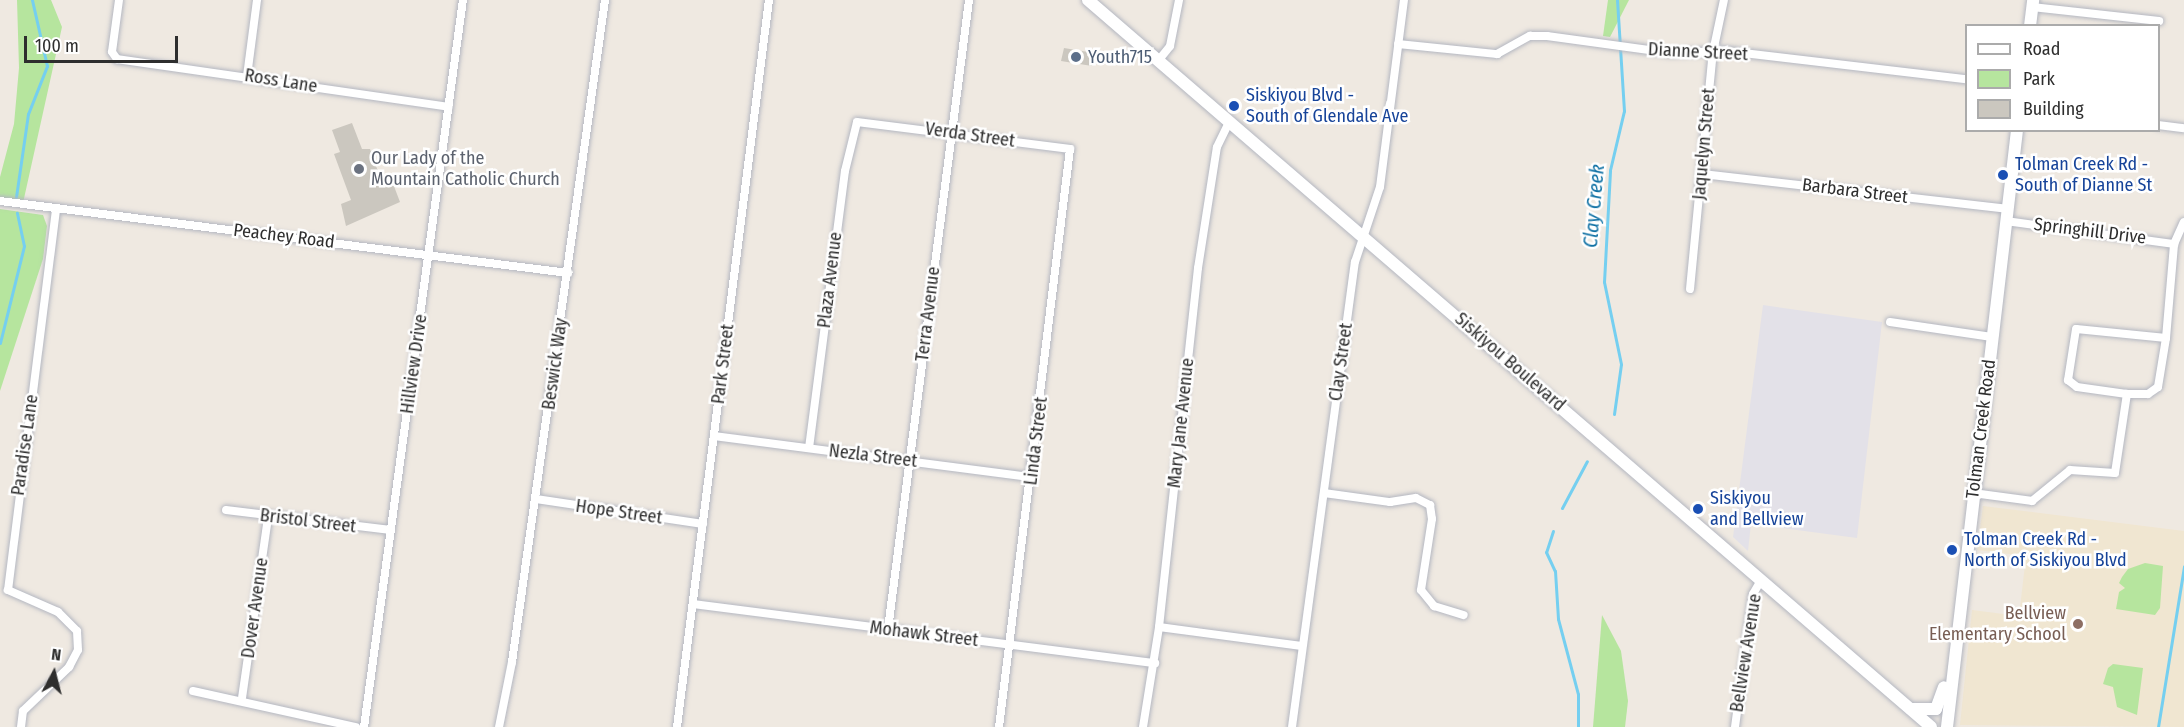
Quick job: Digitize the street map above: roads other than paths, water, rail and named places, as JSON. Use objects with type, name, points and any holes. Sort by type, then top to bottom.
[{"type":"main road","name":"Siskiyou Boulevard","points":[[1088,0],[1931,727]]},
{"type":"main road","points":[[2030,24],[2033,4]]},
{"type":"main road","name":"Tolman Creek Road","points":[[1947,727],[2017,132]]},
{"type":"main road","points":[[1910,709],[1930,713],[1941,704],[1949,642],[1960,622]]},
{"type":"street","name":"Ross Lane","points":[[119,0],[112,57],[449,107]]},
{"type":"street","points":[[247,76],[257,0]]},
{"type":"street","name":"Hillview Drive","points":[[364,727],[463,0]]},
{"type":"street","name":"Beswick Way","points":[[499,727],[536,499],[605,0]]},
{"type":"street","name":"Park Street","points":[[677,727],[770,0]]},
{"type":"street","name":"Terra Avenue","points":[[888,629],[969,0]]},
{"type":"street","points":[[1158,61],[1170,46],[1179,0]]},
{"type":"street","name":"Clay Street","points":[[1292,727],[1355,262],[1380,187],[1404,0]]},
{"type":"street","name":"Jaquelyn Street","points":[[1690,289],[1713,52],[1724,0]]},
{"type":"street","points":[[2033,4],[2159,21]]},
{"type":"street","name":"Dianne Street","points":[[1398,44],[1497,54],[1530,36],[1547,36],[1671,53],[1713,52],[1965,79]]},
{"type":"street","name":"Verda Street","points":[[864,120],[1066,147],[1072,154]]},
{"type":"street","name":"Plaza Avenue","points":[[809,448],[848,148],[853,128],[864,120]]},
{"type":"street","name":"Mary Jane Avenue","points":[[1143,727],[1155,663],[1198,268],[1216,147],[1229,122]]},
{"type":"street","points":[[2160,125],[2184,128]]},
{"type":"street","name":"Linda Street","points":[[999,727],[1072,154]]},
{"type":"street","name":"Barbara Street","points":[[1702,174],[2007,215]]},
{"type":"street","name":"Peachey Road","points":[[0,201],[568,273]]},
{"type":"street","name":"Paradise Lane","points":[[21,727],[23,711],[69,667],[78,650],[76,631],[58,612],[8,590],[56,209]]},
{"type":"street","name":"Springhill Drive","points":[[2007,215],[2174,244]]},
{"type":"street","points":[[2166,338],[2080,328],[2074,334],[2068,380],[2073,386],[2127,394],[2148,394],[2161,383],[2166,338],[2174,244],[2184,222]]},
{"type":"street","points":[[1890,322],[1992,337]]},
{"type":"street","points":[[1973,493],[2032,501],[2070,470],[2115,473],[2127,394]]},
{"type":"street","name":"Nezla Street","points":[[714,436],[1031,477]]},
{"type":"street","points":[[1324,493],[1390,502],[1416,498],[1430,505],[1432,519],[1421,590],[1434,606],[1464,615]]},
{"type":"street","name":"Hope Street","points":[[536,499],[703,524]]},
{"type":"street","name":"Bristol Street","points":[[226,510],[268,517],[391,530]]},
{"type":"street","name":"Dover Avenue","points":[[242,698],[268,517]]},
{"type":"street","name":"Bellview Avenue","points":[[1735,727],[1753,594],[1761,580]]},
{"type":"street","name":"Mohawk Street","points":[[693,604],[1155,663]]},
{"type":"street","points":[[1159,627],[1302,646]]},
{"type":"street","points":[[193,691],[242,698],[357,727]]},
{"type":"waterway","points":[[16,197],[28,114],[47,66],[32,0]]},
{"type":"waterway","name":"Clay Creek","points":[[1614,414],[1621,364],[1604,282],[1610,170],[1624,111],[1617,0]]},
{"type":"waterway","points":[[0,343],[24,246],[17,213]]},
{"type":"waterway","name":"Clay Creek","points":[[1562,508],[1587,461]]},
{"type":"waterway","name":"Clay Creek","points":[[1553,531],[1546,552],[1555,571],[1558,619],[1578,694],[1578,727]]},
{"type":"waterway","points":[[2158,727],[2184,566]]},
{"type":"place","name":"Youth715","points":[[1076,57]]},
{"type":"place","name":"Siskiyou Blvd - South of Glendale Ave","points":[[1234,106]]},
{"type":"place","name":"Our Lady of the Mountain Catholic Church","points":[[359,169]]},
{"type":"place","name":"Tolman Creek Rd - South of Dianne St","points":[[2003,175]]},
{"type":"place","name":"Siskiyou and Bellview","points":[[1698,509]]},
{"type":"place","name":"Tolman Creek Rd - North of Siskiyou Blvd","points":[[1952,550]]},
{"type":"place","name":"Bellview Elementary School","points":[[2078,624]]}]
